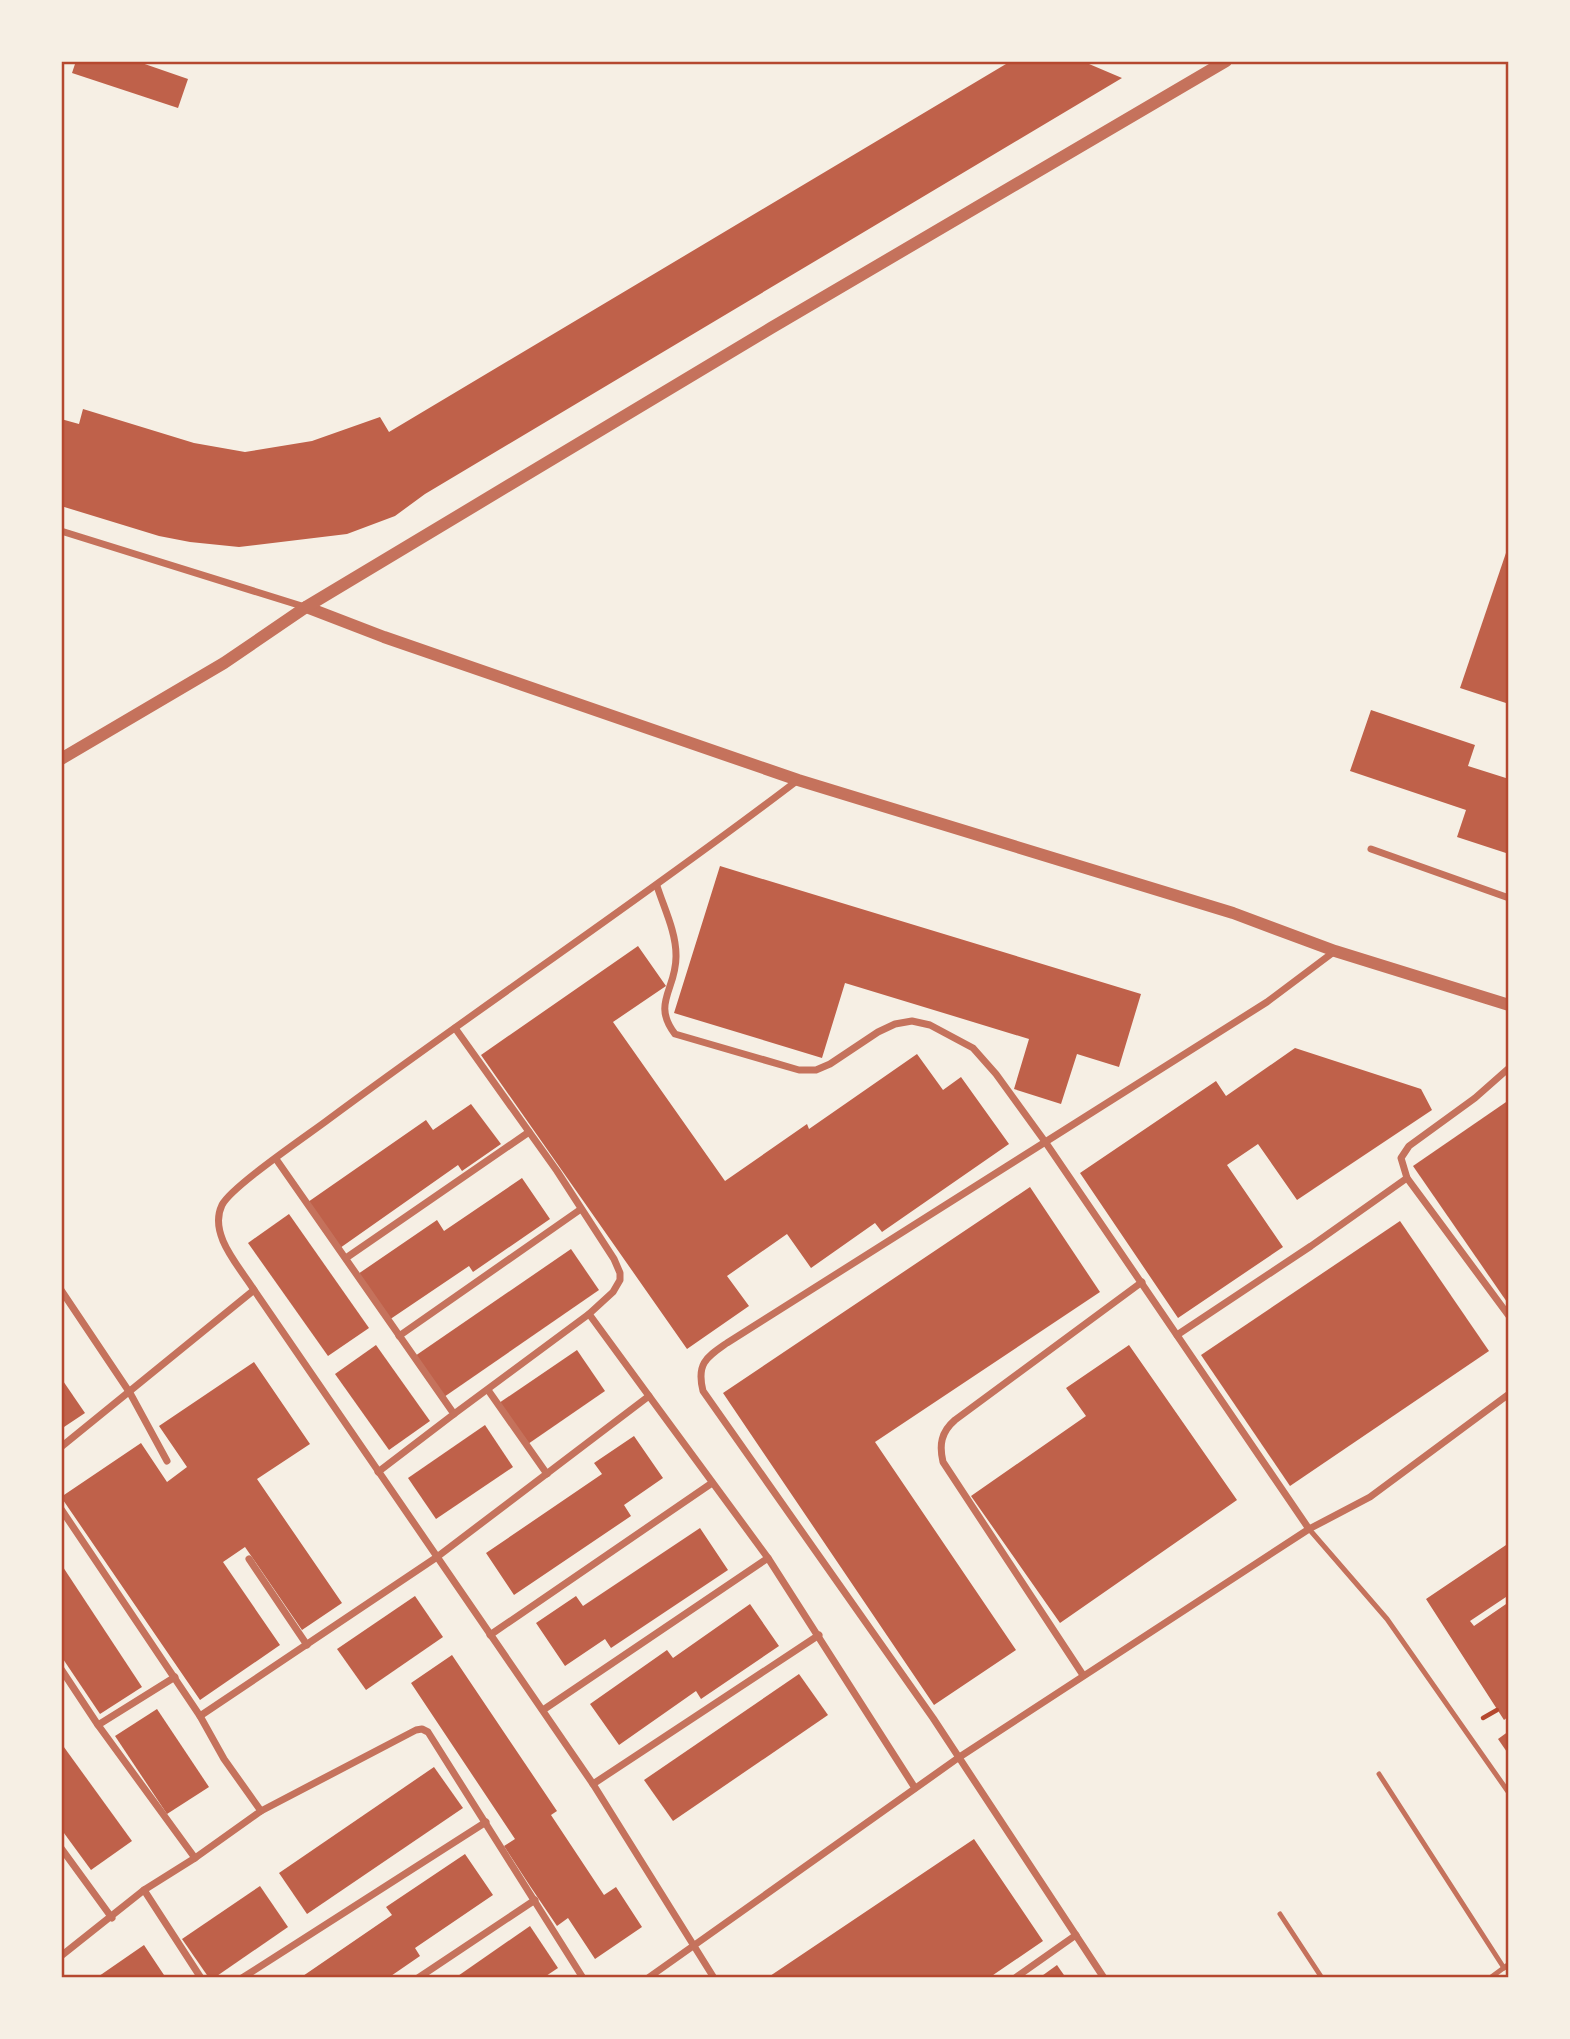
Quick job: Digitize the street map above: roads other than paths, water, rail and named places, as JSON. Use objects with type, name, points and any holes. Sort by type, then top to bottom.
[{"type":"street","points":[[61,760],[224,663],[306,607],[771,328],[1226,61]]},
{"type":"street","points":[[61,531],[306,607],[384,637],[798,780],[1233,913],[1335,951],[1509,1005]]},
{"type":"street","points":[[713,1978],[593,1784],[254,1290],[220,1236],[218,1221],[221,1207],[227,1197],[276,1159],[455,1028],[657,886],[798,780]]},
{"type":"street","points":[[1371,849],[1509,898]]},
{"type":"street","points":[[657,886],[676,955],[674,977],[665,1002],[664,1014],[666,1022],[676,1034],[799,1070],[817,1070],[830,1065],[878,1032],[895,1024],[912,1021],[930,1024],[973,1048],[996,1074],[1046,1143],[1309,1529]]},
{"type":"street","points":[[1104,1978],[933,1718],[702,1391],[701,1368],[708,1357],[727,1343],[1267,1002],[1335,951]]},
{"type":"street","points":[[378,1472],[589,1314],[618,1287],[620,1273],[614,1259],[455,1028]]},
{"type":"street","points":[[1509,1068],[1475,1098],[1409,1146],[1401,1158],[1407,1178],[1509,1316]]},
{"type":"street","points":[[346,1258],[529,1132]]},
{"type":"street","points":[[276,1159],[454,1414]]},
{"type":"street","points":[[1177,1335],[1407,1178]]},
{"type":"street","points":[[399,1336],[581,1209]]},
{"type":"street","points":[[1083,1675],[943,1462],[940,1448],[943,1433],[955,1420],[1142,1282]]},
{"type":"street","points":[[61,1290],[130,1392],[167,1461]]},
{"type":"street","points":[[61,1447],[254,1290]]},
{"type":"street","points":[[589,1314],[768,1558],[915,1788]]},
{"type":"street","points":[[488,1390],[547,1474]]},
{"type":"street","points":[[648,1978],[958,1758],[1309,1529],[1370,1497],[1509,1394]]},
{"type":"street","points":[[200,1716],[437,1557],[649,1395]]},
{"type":"street","points":[[490,1635],[712,1483]]},
{"type":"street","points":[[61,1509],[175,1677],[224,1759],[261,1811]]},
{"type":"street","points":[[543,1710],[768,1558]]},
{"type":"street","points":[[249,1559],[307,1645]]},
{"type":"street","points":[[593,1784],[818,1635]]},
{"type":"street","points":[[61,1669],[98,1725],[195,1858]]},
{"type":"street","points":[[98,1725],[175,1677]]},
{"type":"street","points":[[61,1956],[144,1890],[261,1811],[422,1729],[428,1732],[583,1978]]},
{"type":"street","points":[[242,1978],[486,1822]]},
{"type":"street","points":[[61,1848],[112,1917]]},
{"type":"street","points":[[144,1890],[201,1978]]},
{"type":"street","points":[[418,1978],[535,1900]]},
{"type":"street","points":[[1015,1978],[1076,1935]]},
{"type":"lane","points":[[1309,1529],[1387,1619],[1509,1793]]},
{"type":"lane","points":[[1379,1774],[1506,1966],[1490,1978]]},
{"type":"lane","points":[[1280,1914],[1322,1978]]}]
